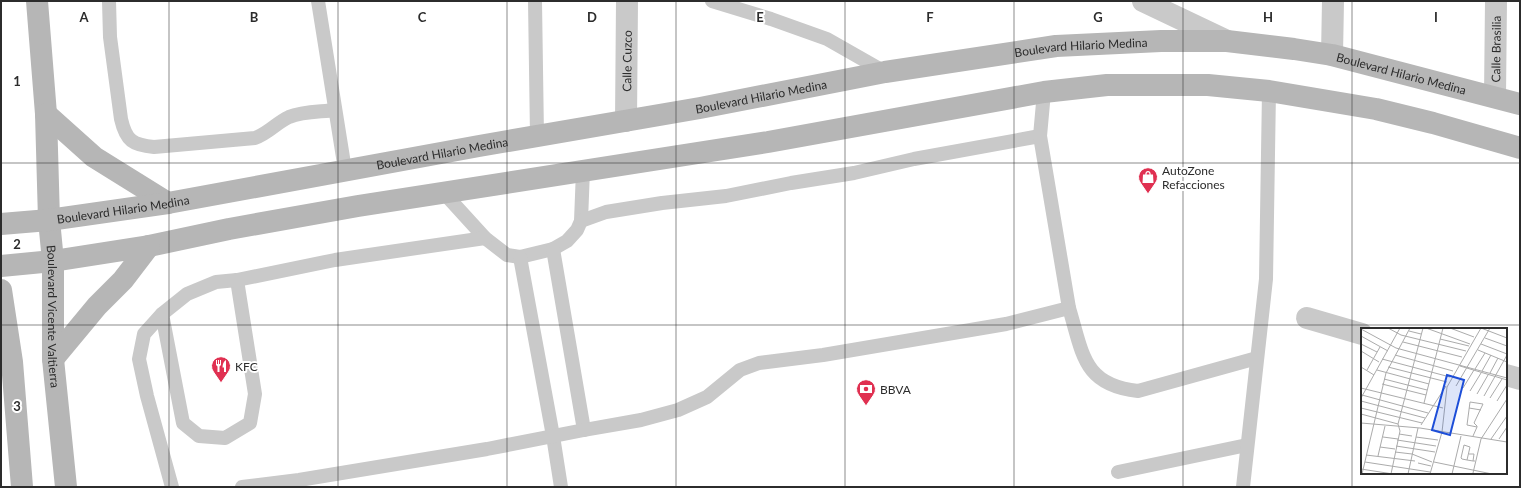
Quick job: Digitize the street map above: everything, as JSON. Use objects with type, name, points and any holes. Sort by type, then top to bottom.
[{"type":"main road","name":"Boulevard Vicente Valtierra","points":[[37,1],[46,114],[49,220],[53,262],[53,359],[66,487]]},
{"type":"main road","name":"Boulevard Hilario Medina","points":[[1,224],[49,220],[168,203],[345,170],[700,108],[885,72],[1056,46],[1161,41],[1227,41],[1294,49],[1332,55],[1495,96],[1520,104]]},
{"type":"main road","points":[[1,266],[53,262],[149,246],[229,229],[584,170],[768,142],[1044,92],[1107,85],[1208,85],[1269,91],[1376,109],[1434,123],[1520,148]]},
{"type":"main road","points":[[46,114],[94,157],[168,203]]},
{"type":"main road","points":[[53,359],[97,306],[123,280],[149,246]]},
{"type":"main road","points":[[1,290],[6,355],[22,487]]},
{"type":"street","name":"Calle Cuzco","points":[[626,121],[627,1]]},
{"type":"street","points":[[1143,1],[1227,41]]},
{"type":"street","points":[[1332,55],[1333,1]]},
{"type":"street","name":"Calle Brasilia","points":[[1495,96],[1496,1]]},
{"type":"street","points":[[1307,318],[1361,334]]},
{"type":"street","points":[[1507,375],[1520,379]]},
{"type":"lane","points":[[109,1],[110,37],[121,120],[124,130],[130,139],[139,145],[154,147],[255,138],[264,135],[279,122],[290,117],[299,114],[335,110]]},
{"type":"lane","points":[[318,1],[345,170]]},
{"type":"lane","points":[[535,1],[537,136]]},
{"type":"lane","points":[[712,1],[771,19],[827,39],[885,72]]},
{"type":"lane","points":[[1243,487],[1266,279],[1269,91]]},
{"type":"lane","points":[[1044,92],[1040,136],[1070,308],[1084,357],[1092,372],[1107,384],[1122,389],[1138,391],[1257,358]]},
{"type":"lane","points":[[582,222],[606,212],[662,203],[726,196],[791,183],[854,173],[914,159],[1040,136]]},
{"type":"lane","points":[[444,193],[485,238],[507,254],[520,257],[553,249],[567,241],[577,230],[582,222],[584,170]]},
{"type":"lane","points":[[172,487],[147,396],[139,359],[144,334],[162,314],[187,294],[216,282],[237,280],[335,260],[485,238]]},
{"type":"lane","points":[[553,249],[584,430]]},
{"type":"lane","points":[[520,257],[561,487]]},
{"type":"lane","points":[[162,314],[183,423],[199,436],[225,438],[250,423],[255,394],[237,280]]},
{"type":"lane","points":[[242,487],[299,480],[488,449],[641,420],[678,410],[707,397],[740,370],[760,363],[823,355],[1006,324],[1070,308]]},
{"type":"lane","points":[[1118,472],[1247,445]]},
{"type":"place","name":"AutoZone Refacciones","points":[[1148,194]]},
{"type":"place","name":"KFC","points":[[221,383]]},
{"type":"place","name":"BBVA","points":[[866,406]]}]
